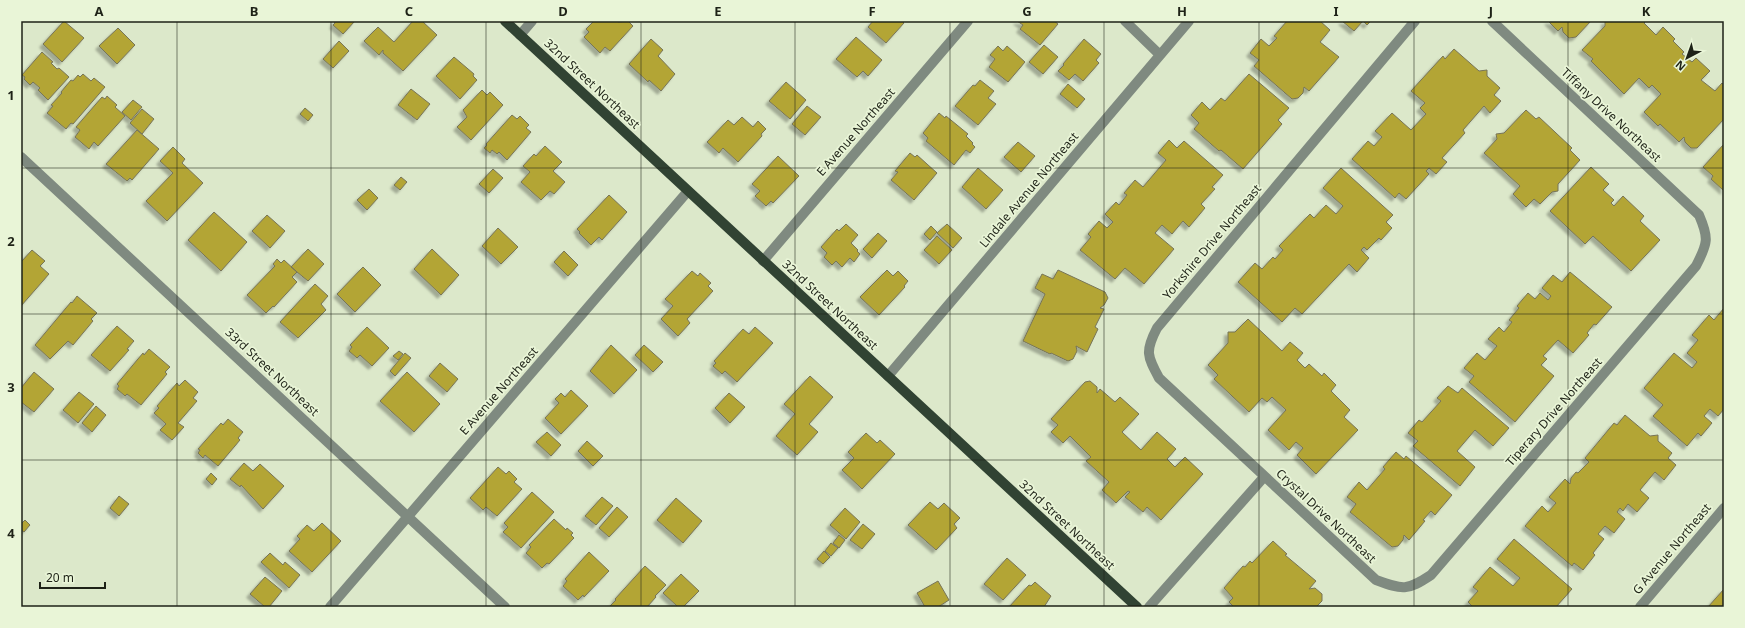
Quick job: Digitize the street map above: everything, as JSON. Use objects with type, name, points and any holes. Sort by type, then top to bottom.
[{"type":"main road","name":"32nd Street Northeast","points":[[505,21],[1137,607]]},
{"type":"street","points":[[520,35],[532,21]]},
{"type":"street","name":"E Avenue Northeast","points":[[763,261],[968,21]]},
{"type":"street","points":[[1125,21],[1160,55]]},
{"type":"street","name":"Lindale Avenue Northeast","points":[[888,376],[1189,21]]},
{"type":"street","name":"Yorkshire Drive Northeast","points":[[1264,477],[1159,378],[1149,359],[1150,342],[1162,322],[1415,21]]},
{"type":"street","name":"Tiffany Drive Northeast","points":[[1492,21],[1699,214],[1706,232]]},
{"type":"street","name":"33rd Street Northeast","points":[[21,157],[505,607]]},
{"type":"street","name":"E Avenue Northeast","points":[[330,607],[688,192]]},
{"type":"street","name":"Tiperary Drive Northeast","points":[[1397,588],[1415,586],[1431,575],[1696,266],[1705,249],[1706,232]]},
{"type":"street","name":"Crystal Drive Northeast","points":[[1149,607],[1264,477],[1376,580],[1397,588]]},
{"type":"street","name":"G Avenue Northeast","points":[[1640,607],[1724,508]]},
{"type":"building","points":[[64,21],[84,38],[62,62],[43,44]]},
{"type":"building","points":[[334,21],[355,21],[343,34],[333,25],[335,23]]},
{"type":"building","points":[[413,21],[422,21],[437,35],[403,71],[383,53],[383,50],[379,55],[364,41],[378,27],[394,42]]},
{"type":"building","points":[[594,21],[628,21],[633,26],[610,51],[605,47],[600,53],[584,37],[589,32],[586,29]]},
{"type":"building","points":[[873,21],[902,21],[904,23],[886,43],[868,27]]},
{"type":"building","points":[[1017,21],[1054,21],[1058,24],[1040,45],[1020,29],[1023,25]]},
{"type":"building","points":[[1287,21],[1320,21],[1330,30],[1320,42],[1339,57],[1309,91],[1304,87],[1303,93],[1298,98],[1292,99],[1254,66],[1259,60],[1250,53],[1261,39],[1269,46],[1277,38],[1274,36]]},
{"type":"building","points":[[1342,21],[1363,21],[1354,31]]},
{"type":"building","points":[[1363,21],[1371,21],[1367,25]]},
{"type":"building","points":[[1548,21],[1591,21],[1576,37],[1569,38],[1563,32],[1562,27],[1558,31]]},
{"type":"building","points":[[1605,21],[1646,21],[1644,23],[1656,35],[1663,27],[1675,39],[1673,41],[1684,52],[1682,54],[1692,62],[1696,58],[1710,71],[1701,80],[1715,91],[1722,83],[1724,85],[1724,119],[1697,148],[1691,148],[1685,142],[1684,137],[1679,142],[1660,124],[1658,126],[1644,112],[1661,94],[1652,85],[1649,88],[1639,78],[1624,94],[1591,61],[1593,59],[1582,50],[1605,26]]},
{"type":"building","points":[[118,28],[135,45],[117,64],[99,46]]},
{"type":"building","points":[[856,37],[882,60],[868,76],[863,71],[857,77],[836,59]]},
{"type":"building","points":[[651,39],[663,50],[658,56],[675,74],[661,91],[649,80],[648,82],[629,64]]},
{"type":"building","points":[[1084,39],[1101,54],[1096,60],[1099,63],[1083,81],[1075,74],[1069,80],[1058,71]]},
{"type":"building","points":[[339,41],[349,51],[333,68],[323,59]]},
{"type":"building","points":[[1044,45],[1058,57],[1043,74],[1029,62]]},
{"type":"building","points":[[998,46],[1003,51],[1007,46],[1025,62],[1008,82],[989,67],[995,59],[990,55]]},
{"type":"building","points":[[1454,49],[1479,71],[1487,70],[1487,76],[1500,88],[1494,95],[1501,101],[1490,113],[1484,106],[1463,130],[1465,133],[1442,158],[1447,162],[1436,174],[1429,168],[1426,171],[1429,174],[1406,199],[1399,193],[1395,198],[1352,159],[1368,141],[1374,146],[1382,137],[1375,131],[1392,113],[1411,130],[1426,114],[1420,108],[1425,103],[1411,91],[1443,56],[1445,59]]},
{"type":"building","points":[[42,52],[53,62],[51,63],[57,69],[59,68],[69,77],[48,100],[38,90],[40,88],[33,82],[30,85],[22,75]]},
{"type":"building","points":[[454,57],[474,74],[473,76],[477,80],[460,99],[436,76]]},
{"type":"building","points":[[83,74],[91,81],[94,78],[105,87],[73,124],[71,123],[66,129],[47,113],[53,106],[51,105],[71,80],[73,81],[78,75],[80,77]]},
{"type":"building","points":[[1249,74],[1289,108],[1278,120],[1282,124],[1243,169],[1221,150],[1219,151],[1194,129],[1199,123],[1191,115],[1202,102],[1210,110],[1221,98],[1225,101]]},
{"type":"building","points":[[980,80],[994,91],[988,98],[996,104],[978,125],[955,106],[973,85],[975,86]]},
{"type":"building","points":[[786,82],[806,100],[790,119],[769,101]]},
{"type":"building","points":[[1068,84],[1085,99],[1077,108],[1060,94]]},
{"type":"building","points":[[411,89],[430,104],[417,120],[398,105]]},
{"type":"building","points":[[482,90],[487,95],[490,92],[503,105],[471,140],[457,127],[467,117],[463,110]]},
{"type":"building","points":[[107,96],[117,105],[115,107],[125,116],[98,146],[94,142],[89,149],[75,137],[80,130],[76,127],[102,97],[105,99]]},
{"type":"building","points":[[133,100],[142,107],[131,120],[122,112]]},
{"type":"building","points":[[807,106],[821,117],[805,135],[792,124]]},
{"type":"building","points":[[305,108],[313,115],[308,121],[300,114]]},
{"type":"building","points":[[142,109],[154,119],[142,134],[130,123]]},
{"type":"building","points":[[1526,110],[1536,119],[1539,117],[1572,148],[1570,150],[1580,160],[1558,184],[1558,191],[1552,192],[1540,204],[1534,199],[1526,207],[1513,194],[1520,186],[1484,153],[1497,139],[1496,134],[1504,133]]},
{"type":"building","points":[[939,113],[945,118],[946,116],[968,134],[966,136],[975,147],[970,153],[966,150],[954,165],[926,141],[928,138],[923,133]]},
{"type":"building","points":[[512,115],[517,119],[520,116],[529,125],[526,128],[531,132],[507,160],[499,152],[497,154],[492,150],[490,153],[484,148]]},
{"type":"building","points":[[742,117],[753,127],[758,121],[766,129],[761,134],[762,136],[738,162],[723,148],[719,153],[707,142],[728,120],[734,125]]},
{"type":"building","points":[[137,130],[159,149],[132,180],[130,178],[127,181],[106,164]]},
{"type":"building","points":[[1169,140],[1177,148],[1184,141],[1223,175],[1212,187],[1215,189],[1201,204],[1205,208],[1189,227],[1183,221],[1172,234],[1162,225],[1155,233],[1174,249],[1144,284],[1125,268],[1115,279],[1080,250],[1091,237],[1088,234],[1099,221],[1107,228],[1113,222],[1105,214],[1116,202],[1119,205],[1127,195],[1124,193],[1135,180],[1143,187],[1166,160],[1158,153]]},
{"type":"building","points":[[1018,142],[1035,156],[1021,172],[1004,157]]},
{"type":"building","points":[[1724,144],[1724,191],[1711,179],[1713,176],[1703,167]]},
{"type":"building","points":[[545,146],[562,162],[553,171],[565,182],[554,194],[550,191],[541,200],[521,182],[530,172],[523,166],[534,154],[536,156]]},
{"type":"building","points":[[173,147],[185,159],[182,163],[203,183],[167,221],[146,201],[173,173],[160,161]]},
{"type":"building","points":[[910,153],[915,157],[917,155],[937,173],[914,200],[891,180],[898,172],[895,171]]},
{"type":"building","points":[[778,156],[799,176],[773,203],[771,201],[766,206],[755,196],[760,191],[752,184]]},
{"type":"building","points":[[1591,167],[1609,184],[1603,190],[1614,200],[1611,203],[1614,206],[1623,196],[1644,216],[1640,221],[1660,240],[1631,271],[1593,236],[1585,244],[1550,211]]},
{"type":"building","points":[[978,168],[1003,190],[986,209],[962,187]]},
{"type":"building","points":[[1341,168],[1393,215],[1386,222],[1392,228],[1381,240],[1379,238],[1367,250],[1364,247],[1361,250],[1369,258],[1357,272],[1349,264],[1302,314],[1295,308],[1282,322],[1238,282],[1255,263],[1262,269],[1273,257],[1275,259],[1283,250],[1279,246],[1310,214],[1314,218],[1326,205],[1336,214],[1343,206],[1323,188]]},
{"type":"building","points":[[493,169],[503,178],[489,193],[479,184]]},
{"type":"building","points":[[401,177],[407,182],[400,190],[394,185]]},
{"type":"building","points":[[369,189],[378,198],[367,210],[357,200]]},
{"type":"building","points":[[609,195],[627,212],[602,240],[599,237],[591,245],[577,229]]},
{"type":"building","points":[[214,212],[247,242],[221,271],[188,240]]},
{"type":"building","points":[[267,215],[285,231],[270,248],[252,231]]},
{"type":"building","points":[[846,224],[858,235],[851,243],[860,254],[854,262],[850,258],[842,267],[836,261],[832,265],[824,257],[827,253],[821,247],[837,229],[839,231]]},
{"type":"building","points":[[947,224],[962,238],[953,248],[937,233]]},
{"type":"building","points":[[931,226],[937,232],[930,240],[924,234]]},
{"type":"building","points":[[498,228],[518,247],[501,264],[482,246]]},
{"type":"building","points":[[878,233],[887,241],[872,258],[863,249]]},
{"type":"building","points":[[937,236],[952,250],[939,264],[924,250]]},
{"type":"building","points":[[308,249],[324,264],[308,281],[291,267]]},
{"type":"building","points":[[432,249],[459,275],[441,295],[414,269]]},
{"type":"building","points":[[32,250],[45,261],[40,266],[49,274],[21,306],[21,262]]},
{"type":"building","points":[[564,251],[578,265],[568,276],[554,262]]},
{"type":"building","points":[[277,259],[281,263],[284,260],[297,272],[292,277],[297,282],[274,307],[273,306],[266,313],[247,295],[275,266],[273,264]]},
{"type":"building","points":[[363,267],[381,285],[355,312],[337,294]]},
{"type":"building","points":[[887,270],[893,276],[898,271],[908,281],[904,286],[905,287],[879,315],[860,297]]},
{"type":"building","points":[[1058,270],[1105,292],[1108,298],[1104,305],[1100,308],[1104,309],[1095,327],[1098,329],[1087,352],[1076,346],[1077,351],[1073,359],[1068,361],[1023,341],[1045,294],[1035,288],[1042,274],[1053,279]]},
{"type":"building","points":[[692,271],[698,276],[700,273],[711,283],[708,286],[713,291],[687,319],[690,323],[678,336],[661,319],[673,306],[665,299]]},
{"type":"building","points":[[1570,272],[1612,307],[1596,325],[1594,324],[1587,333],[1589,335],[1573,353],[1558,340],[1543,356],[1547,359],[1541,365],[1554,376],[1515,422],[1469,382],[1474,376],[1464,368],[1477,353],[1485,360],[1497,346],[1488,339],[1499,327],[1504,332],[1512,322],[1509,320],[1519,308],[1517,306],[1528,293],[1535,299],[1540,293],[1548,300],[1551,296],[1542,288],[1553,275],[1562,282]]},
{"type":"building","points":[[315,284],[328,296],[321,304],[326,310],[298,338],[280,322]]},
{"type":"building","points":[[77,296],[97,313],[91,319],[93,321],[73,345],[68,341],[50,359],[35,345]]},
{"type":"building","points":[[1724,308],[1724,409],[1718,416],[1710,409],[1704,416],[1712,423],[1701,436],[1698,433],[1687,446],[1653,416],[1663,405],[1644,388],[1674,353],[1692,368],[1697,362],[1687,353],[1698,340],[1692,335],[1709,315],[1714,320]]},
{"type":"building","points":[[1248,319],[1282,351],[1290,342],[1303,353],[1297,360],[1305,368],[1309,364],[1322,376],[1324,373],[1336,385],[1331,391],[1350,410],[1344,417],[1358,430],[1316,474],[1297,455],[1303,448],[1296,442],[1289,450],[1268,430],[1286,410],[1272,397],[1267,402],[1262,398],[1249,412],[1214,379],[1218,375],[1208,365],[1228,343],[1228,332],[1235,332]]},
{"type":"building","points":[[117,326],[134,341],[127,349],[129,350],[110,371],[91,355]]},
{"type":"building","points":[[367,327],[389,348],[372,366],[360,355],[357,358],[349,351],[352,347],[350,345]]},
{"type":"building","points":[[755,327],[773,343],[737,382],[725,371],[722,374],[713,366],[716,363],[714,361],[743,329],[749,334]]},
{"type":"building","points":[[611,345],[637,370],[614,394],[590,371]]},
{"type":"building","points":[[644,345],[663,362],[653,372],[635,355]]},
{"type":"building","points":[[149,349],[170,367],[165,372],[167,374],[141,405],[127,394],[125,396],[117,389],[119,386],[117,384],[143,353],[144,355]]},
{"type":"building","points":[[399,351],[403,354],[398,360],[393,356]]},
{"type":"building","points":[[405,353],[411,358],[395,376],[390,371]]},
{"type":"building","points":[[440,363],[458,379],[447,392],[429,376]]},
{"type":"building","points":[[34,372],[54,389],[34,412],[21,402],[21,388]]},
{"type":"building","points":[[407,372],[440,404],[414,432],[380,401]]},
{"type":"building","points":[[810,376],[833,397],[809,424],[818,432],[797,455],[776,436],[795,414],[784,404]]},
{"type":"building","points":[[185,380],[198,392],[193,398],[197,401],[178,423],[184,427],[172,440],[160,430],[166,424],[154,413],[159,408],[157,406],[177,383],[179,386]]},
{"type":"building","points":[[1090,381],[1097,387],[1097,393],[1100,389],[1115,402],[1120,397],[1139,414],[1122,432],[1141,450],[1157,432],[1176,449],[1167,459],[1175,467],[1185,457],[1203,474],[1161,520],[1147,507],[1143,512],[1125,497],[1130,492],[1128,491],[1116,503],[1102,490],[1109,482],[1086,461],[1091,457],[1070,436],[1063,443],[1051,432],[1058,425],[1051,419],[1085,382]]},
{"type":"building","points":[[1448,386],[1458,393],[1462,388],[1509,428],[1493,446],[1475,430],[1457,451],[1475,467],[1460,486],[1413,446],[1418,441],[1408,433],[1419,420],[1422,422],[1441,401],[1437,398]]},
{"type":"building","points":[[571,390],[588,406],[561,434],[545,418],[559,403],[555,399],[561,393],[565,397]]},
{"type":"building","points":[[79,392],[94,404],[78,423],[63,410]]},
{"type":"building","points":[[729,393],[745,407],[730,423],[715,408]]},
{"type":"building","points":[[96,406],[106,415],[92,432],[82,423]]},
{"type":"building","points":[[1625,415],[1650,436],[1658,435],[1658,441],[1672,453],[1668,458],[1676,465],[1664,480],[1655,472],[1640,490],[1649,498],[1637,512],[1628,504],[1623,511],[1620,508],[1617,512],[1625,519],[1614,533],[1605,526],[1598,534],[1604,539],[1593,553],[1595,555],[1583,570],[1574,563],[1572,566],[1525,526],[1542,506],[1548,512],[1556,503],[1549,497],[1565,479],[1570,484],[1571,478],[1576,472],[1578,473],[1589,462],[1585,458],[1614,423],[1617,425]]},
{"type":"building","points":[[228,419],[243,432],[238,438],[240,440],[218,466],[205,455],[203,458],[198,453],[200,450],[198,449],[221,423],[223,425]]},
{"type":"building","points":[[547,432],[561,445],[551,456],[536,442]]},
{"type":"building","points":[[866,433],[877,443],[880,440],[895,454],[862,489],[842,470],[854,458],[848,452]]},
{"type":"building","points":[[587,441],[603,456],[593,466],[578,451]]},
{"type":"building","points":[[1396,452],[1404,459],[1406,456],[1452,495],[1435,515],[1431,511],[1423,520],[1425,521],[1409,540],[1404,535],[1403,540],[1398,546],[1392,547],[1350,512],[1356,504],[1347,497],[1359,482],[1367,490],[1385,469],[1383,467]]},
{"type":"building","points":[[244,463],[253,471],[260,464],[284,486],[263,509],[241,485],[240,487],[230,479]]},
{"type":"building","points":[[498,467],[506,474],[509,471],[517,479],[514,482],[522,489],[497,516],[486,507],[483,510],[470,498]]},
{"type":"building","points":[[211,473],[217,479],[212,485],[206,479]]},
{"type":"building","points":[[532,492],[554,512],[521,548],[503,532],[508,527],[504,523]]},
{"type":"building","points":[[119,496],[129,504],[119,516],[110,508]]},
{"type":"building","points":[[602,497],[613,506],[596,525],[585,516]]},
{"type":"building","points":[[676,498],[702,521],[683,543],[657,520]]},
{"type":"building","points":[[930,502],[938,509],[944,503],[960,518],[954,524],[957,528],[936,550],[908,525]]},
{"type":"building","points":[[617,507],[628,517],[609,537],[599,528]]},
{"type":"building","points":[[845,508],[860,522],[846,539],[830,525]]},
{"type":"building","points":[[554,519],[566,530],[567,528],[573,533],[571,535],[574,538],[549,564],[547,563],[542,568],[526,553],[531,547],[529,545]]},
{"type":"building","points":[[25,520],[30,525],[24,532],[21,530],[21,524]]},
{"type":"building","points":[[322,523],[341,541],[312,572],[289,551],[300,539],[297,536],[307,525],[314,531]]},
{"type":"building","points":[[863,524],[875,534],[862,549],[850,540]]},
{"type":"building","points":[[839,535],[845,540],[839,548],[833,543]]},
{"type":"building","points":[[1514,539],[1572,589],[1556,607],[1473,607],[1468,602],[1478,591],[1473,587],[1490,567],[1513,586],[1520,578],[1497,559]]},
{"type":"building","points":[[1273,541],[1287,554],[1285,555],[1316,581],[1309,589],[1315,588],[1322,594],[1322,601],[1316,607],[1234,607],[1229,602],[1233,598],[1224,588],[1243,566],[1245,567],[1250,561],[1252,563]]},
{"type":"building","points":[[831,543],[838,548],[831,556],[825,551]]},
{"type":"building","points":[[824,551],[830,557],[823,564],[817,559]]},
{"type":"building","points":[[589,552],[609,571],[584,597],[583,595],[578,600],[563,586],[567,581],[565,579]]},
{"type":"building","points":[[270,553],[283,565],[285,562],[300,575],[289,588],[261,562]]},
{"type":"building","points":[[1007,558],[1026,575],[1003,600],[984,584]]},
{"type":"building","points":[[645,566],[666,585],[655,596],[656,597],[647,607],[609,607],[616,600],[615,599]]},
{"type":"building","points":[[681,574],[699,591],[683,607],[678,607],[663,593]]},
{"type":"building","points":[[265,577],[282,591],[269,607],[265,607],[250,594]]},
{"type":"building","points":[[938,581],[949,600],[938,607],[925,607],[917,593]]},
{"type":"building","points":[[1035,582],[1051,596],[1044,607],[1009,607],[1029,585],[1031,586]]},
{"type":"building","points":[[1724,589],[1724,607],[1708,607]]}]
